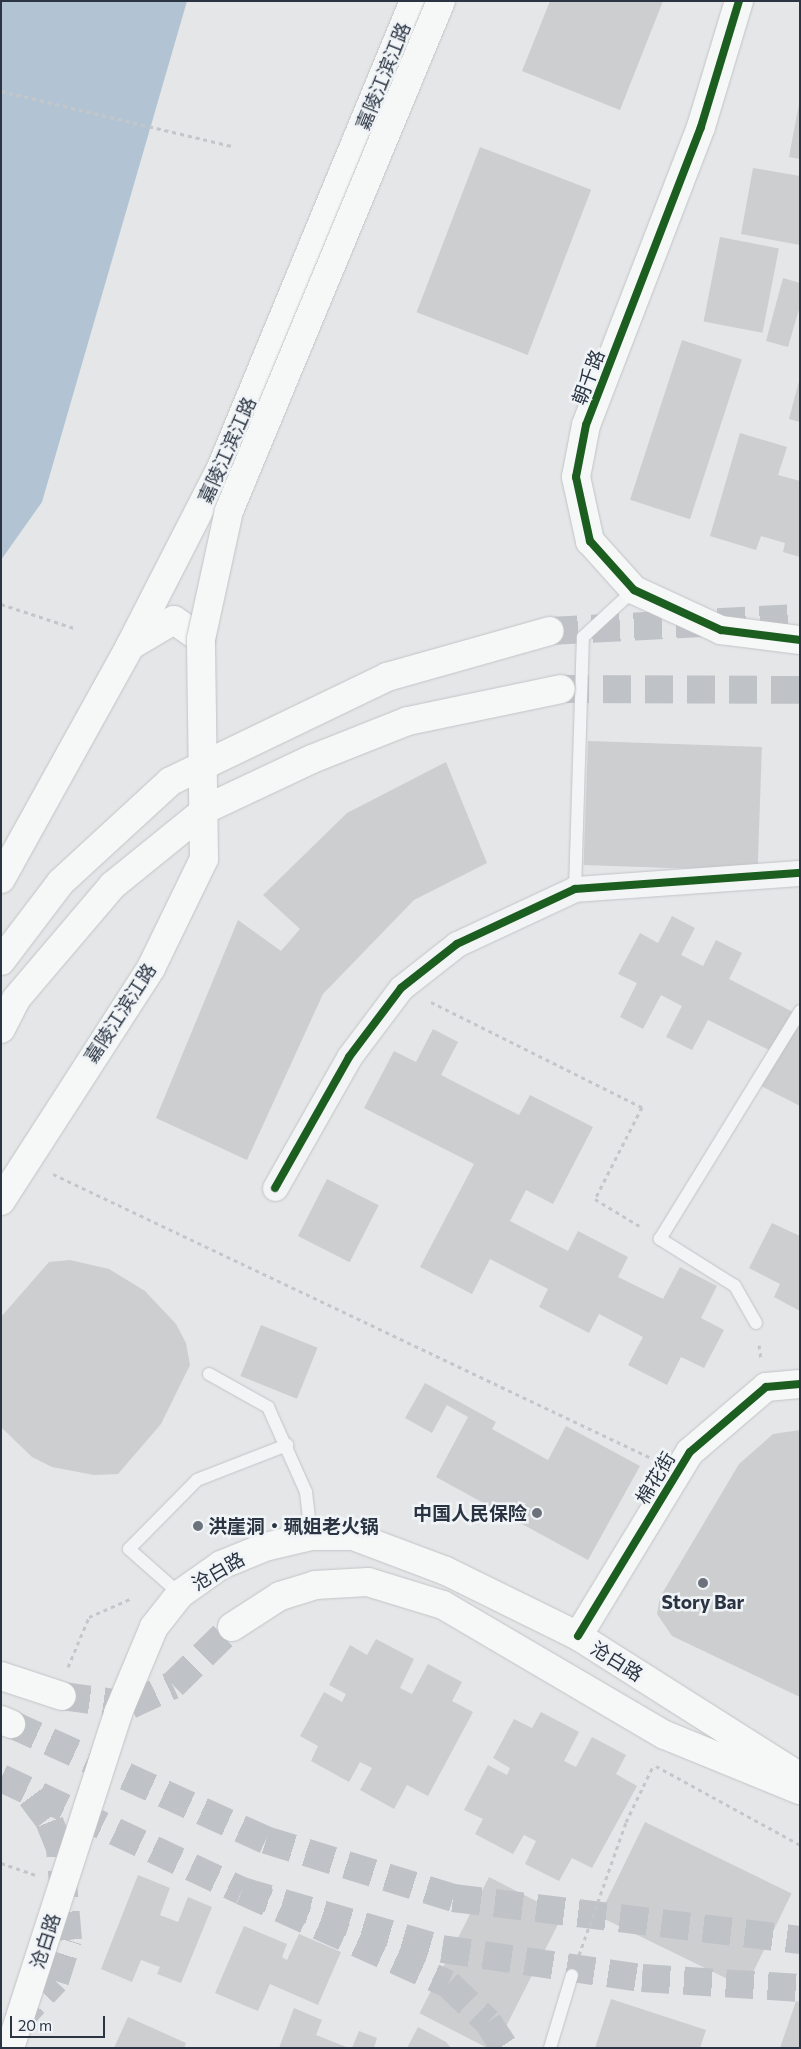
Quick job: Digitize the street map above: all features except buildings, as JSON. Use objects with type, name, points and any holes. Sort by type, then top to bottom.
[{"type":"main road","name":"嘉陵江滨江路","points":[[1,879],[130,646],[221,468],[414,1]]},
{"type":"main road","name":"嘉陵江滨江路","points":[[1,1201],[151,968],[204,859],[202,639],[230,511],[441,1]]},
{"type":"main road","name":"朝千路","points":[[739,1],[701,127],[586,425],[576,477],[590,541],[634,590],[721,630],[800,640]]},
{"type":"main road","points":[[130,646],[174,620],[202,639]]},
{"type":"main road","points":[[1,961],[61,882],[171,781],[387,677],[550,631]]},
{"type":"main road","points":[[1,1028],[16,999],[112,885],[208,808],[312,759],[408,721],[561,689]]},
{"type":"main road","name":"棉花街","points":[[578,1636],[690,1452],[766,1387],[800,1384]]},
{"type":"main road","name":"沧白路","points":[[10,2048],[135,1666],[154,1627],[180,1594],[221,1565],[265,1547],[311,1536],[354,1536],[399,1551],[578,1636],[800,1777]]},
{"type":"main road","points":[[232,1627],[280,1596],[315,1585],[368,1582],[443,1605],[665,1735],[800,1790]]},
{"type":"main road","points":[[1,1676],[63,1686]]},
{"type":"street","points":[[274,1188],[348,1057],[401,988],[456,944],[575,888],[800,873]]},
{"type":"lane","points":[[575,888],[583,637],[634,590]]},
{"type":"lane","points":[[756,1323],[735,1286],[660,1238],[800,1011]]},
{"type":"lane","points":[[209,1374],[268,1407],[287,1445],[306,1492],[311,1536]]},
{"type":"lane","points":[[180,1594],[129,1549],[198,1480],[287,1445]]},
{"type":"lane","points":[[550,2048],[572,1975]]},
{"type":"path","points":[[1,91],[232,146]]},
{"type":"path","points":[[1,604],[77,629]]},
{"type":"path","points":[[401,988],[642,1107],[594,1199],[660,1238]]},
{"type":"path","points":[[46,1171],[678,1471]]},
{"type":"path","points":[[63,1686],[89,1617],[130,1599]]},
{"type":"path","points":[[572,1975],[626,1822],[654,1765],[665,1735]]},
{"type":"path","points":[[654,1765],[734,1811],[800,1845]]},
{"type":"path","points":[[1,1864],[43,1878]]},
{"type":"water","points":[[1,1],[187,1],[42,502],[1,560]]},
{"type":"tunnel","points":[[550,631],[800,618]]},
{"type":"tunnel","points":[[561,689],[800,690]]},
{"type":"tunnel","points":[[62,1696],[130,1705],[173,1685],[232,1627]]},
{"type":"tunnel","points":[[11,1724],[266,1840],[453,1898],[800,1940]]},
{"type":"tunnel","points":[[1,1778],[242,1891],[442,1949],[642,1978],[800,1988]]},
{"type":"tunnel","points":[[15,2024],[55,1981],[68,1940],[60,1848],[48,1819],[28,1792]]},
{"type":"tunnel","points":[[242,1891],[448,1984],[488,2022],[505,2048]]},
{"type":"cycle path","points":[[739,1],[701,127],[586,425],[576,477],[590,541],[634,590],[721,630],[800,640]]},
{"type":"cycle path","points":[[275,1188],[349,1057],[401,988],[457,944],[575,889],[800,873]]},
{"type":"cycle path","points":[[578,1636],[690,1452],[766,1387],[800,1384]]},
{"type":"place","name":"中国人民保险","points":[[537,1513]]},
{"type":"place","name":"洪崖洞‧珮姐老火锅","points":[[198,1526]]},
{"type":"place","name":"Story Bar","points":[[703,1583]]}]
